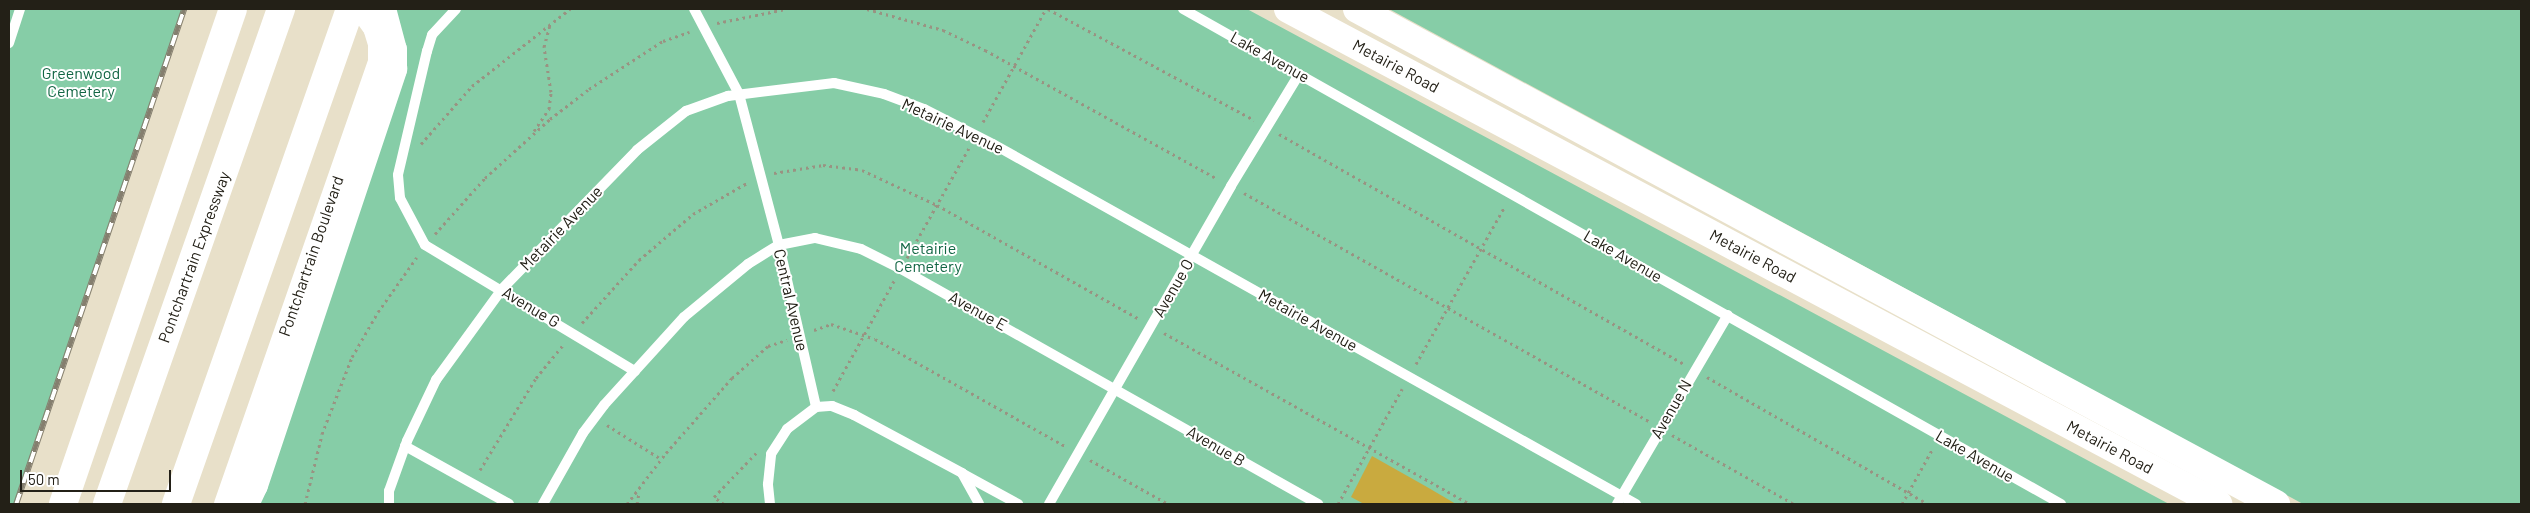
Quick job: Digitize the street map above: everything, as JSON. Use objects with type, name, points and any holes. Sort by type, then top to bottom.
[{"type":"main road","points":[[63,504],[233,9]]},
{"type":"main road","name":"Pontchartrain Expressway","points":[[107,504],[282,9]]},
{"type":"main road","points":[[176,504],[350,9]]},
{"type":"main road","name":"Pontchartrain Boulevard","points":[[249,498],[394,69],[393,50],[382,9]]},
{"type":"main road","name":"Metairie Road","points":[[1288,9],[2218,504]]},
{"type":"main road","name":"Metairie Road","points":[[1357,9],[2276,504]]},
{"type":"street","name":"Pontchartrain Boulevard","points":[[224,504],[378,60],[378,44],[373,28],[359,9]]},
{"type":"lane","points":[[425,245],[400,198],[399,168],[432,35],[456,9]]},
{"type":"lane","name":"Central Avenue","points":[[694,9],[739,94],[779,245],[799,336],[820,407]]},
{"type":"lane","name":"Lake Avenue","points":[[1184,9],[2061,504]]},
{"type":"lane","points":[[9,43],[16,12]]},
{"type":"lane","name":"Avenue O","points":[[1049,504],[1231,186],[1299,74]]},
{"type":"lane","name":"Metairie Avenue","points":[[389,504],[389,491],[405,446],[436,380],[502,289],[637,150],[686,112],[739,94],[834,83],[884,94],[924,109],[976,135],[1409,377],[1619,500],[1636,504]]},
{"type":"lane","name":"Avenue E","points":[[779,245],[815,238],[861,249],[901,269],[1115,388]]},
{"type":"lane","name":"Avenue G","points":[[425,245],[502,289],[635,371]]},
{"type":"lane","points":[[543,504],[596,417],[684,317],[748,264],[779,245]]},
{"type":"lane","name":"Avenue N","points":[[1619,500],[1728,315]]},
{"type":"lane","name":"Avenue B","points":[[1115,388],[1318,504]]},
{"type":"lane","points":[[770,504],[768,484],[771,454],[787,429],[820,407],[832,406],[854,415],[1018,504]]},
{"type":"lane","points":[[405,446],[509,504]]},
{"type":"lane","points":[[962,473],[979,504]]},
{"type":"path","points":[[399,168],[472,86],[551,22],[570,9]]},
{"type":"path","points":[[305,504],[322,434],[352,357],[378,312],[425,245],[484,178],[557,113],[626,64],[663,41],[705,27],[786,9]]},
{"type":"path","points":[[868,9],[943,30],[1014,65],[1794,504]]},
{"type":"path","points":[[820,407],[865,334],[1047,9],[1267,128],[1481,248],[1928,504]]},
{"type":"path","points":[[522,144],[550,109],[551,92],[544,47],[551,22]]},
{"type":"path","points":[[474,484],[536,378],[639,260],[693,214],[737,187],[784,170],[823,165],[862,170],[937,205],[1470,504]]},
{"type":"path","points":[[1338,504],[1512,193]]},
{"type":"path","points":[[627,504],[662,459],[732,378],[768,346],[832,324],[865,334],[1168,504]]},
{"type":"path","points":[[596,417],[662,459]]},
{"type":"path","points":[[724,504],[714,497],[757,452],[787,429]]},
{"type":"path","points":[[1902,504],[1940,436]]},
{"type":"path","points":[[637,504],[639,490]]},
{"type":"green space","name":"Greenwood Cemetery","points":[[9,9],[184,9],[16,504],[9,504]]},
{"type":"green space","name":"Metairie Cemetery","points":[[393,9],[1247,9],[2169,504],[260,504],[404,67]]},
{"type":"green space","points":[[1389,9],[2521,9],[2521,504],[2303,504]]},
{"type":"building","points":[[1372,456],[1456,504],[1364,504],[1351,497]]},
{"type":"railway","points":[[16,504],[184,9]]}]
